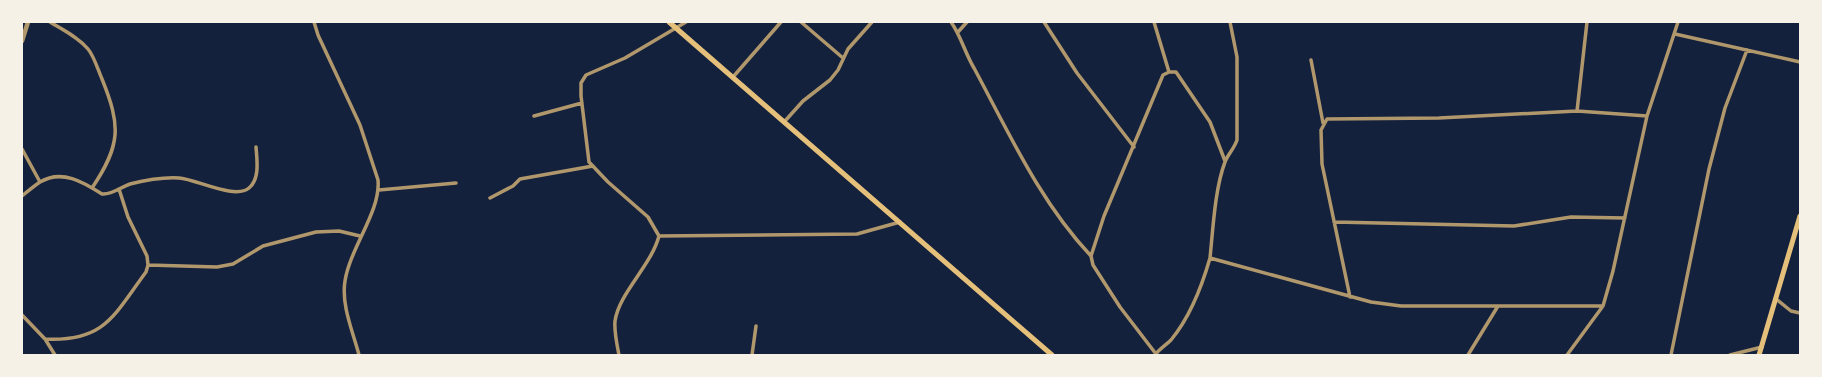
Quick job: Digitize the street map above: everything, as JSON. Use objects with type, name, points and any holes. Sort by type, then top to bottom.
[{"type":"main road","points":[[669,22],[785,121],[1052,355]]},
{"type":"main road","points":[[1760,355],[1800,216]]},
{"type":"street","points":[[22,42],[28,22]]},
{"type":"street","points":[[50,22],[79,40],[89,50],[114,111],[115,131],[113,149],[107,166],[92,188]]},
{"type":"street","points":[[314,22],[318,35],[360,125],[374,166],[379,190],[375,204],[360,236],[345,278],[344,297],[359,355]]},
{"type":"street","points":[[619,355],[615,322],[620,306],[656,249],[659,236],[648,217],[608,182],[589,162],[581,83],[586,75],[625,58],[677,29],[686,22]]},
{"type":"street","points":[[733,77],[781,22]]},
{"type":"street","points":[[801,22],[843,58]]},
{"type":"street","points":[[785,121],[803,101],[830,80],[838,70],[848,49],[872,22]]},
{"type":"street","points":[[951,22],[958,32],[967,55],[1020,156],[1070,234],[1091,256]]},
{"type":"street","points":[[958,32],[967,22]]},
{"type":"street","points":[[1044,22],[1077,73],[1134,147]]},
{"type":"street","points":[[1154,22],[1169,72]]},
{"type":"street","points":[[1225,161],[1210,122],[1176,72],[1169,72],[1163,75],[1104,216],[1091,256],[1093,265],[1120,307],[1155,354],[1170,340],[1179,328],[1204,278],[1210,258],[1216,205],[1225,161],[1234,150],[1237,140],[1237,57],[1230,22]]},
{"type":"street","points":[[1577,111],[1587,22]]},
{"type":"street","points":[[1567,355],[1604,306],[1648,116],[1659,76],[1678,22]]},
{"type":"street","points":[[1675,34],[1800,62]]},
{"type":"street","points":[[1671,355],[1708,169],[1725,108],[1747,50]]},
{"type":"street","points":[[1311,60],[1323,123],[1321,130],[1322,164],[1350,296]]},
{"type":"street","points":[[534,116],[582,103]]},
{"type":"street","points":[[1323,123],[1327,119],[1345,118],[1439,118],[1577,111],[1648,116]]},
{"type":"street","points":[[22,196],[40,182],[61,177],[71,177],[106,194],[153,179],[178,178],[196,181],[214,188],[236,192],[249,189],[254,182],[257,168],[256,147]]},
{"type":"street","points":[[22,149],[40,182]]},
{"type":"street","points":[[490,198],[513,186],[520,179],[593,166]]},
{"type":"street","points":[[379,190],[456,183]]},
{"type":"street","points":[[45,339],[59,340],[89,335],[110,320],[146,272],[148,265],[147,256],[128,216],[119,189]]},
{"type":"street","points":[[1334,222],[1514,226],[1571,217],[1625,218]]},
{"type":"street","points":[[659,236],[857,234],[900,222]]},
{"type":"street","points":[[148,265],[217,267],[233,264],[263,246],[316,232],[328,230],[360,236]]},
{"type":"street","points":[[1210,258],[1371,302],[1401,306],[1604,306]]},
{"type":"street","points":[[1776,300],[1791,311],[1800,313]]},
{"type":"street","points":[[1468,355],[1498,306]]},
{"type":"street","points":[[22,315],[45,339],[55,355]]},
{"type":"street","points":[[752,355],[756,326]]},
{"type":"street","points":[[1730,355],[1762,347]]}]
